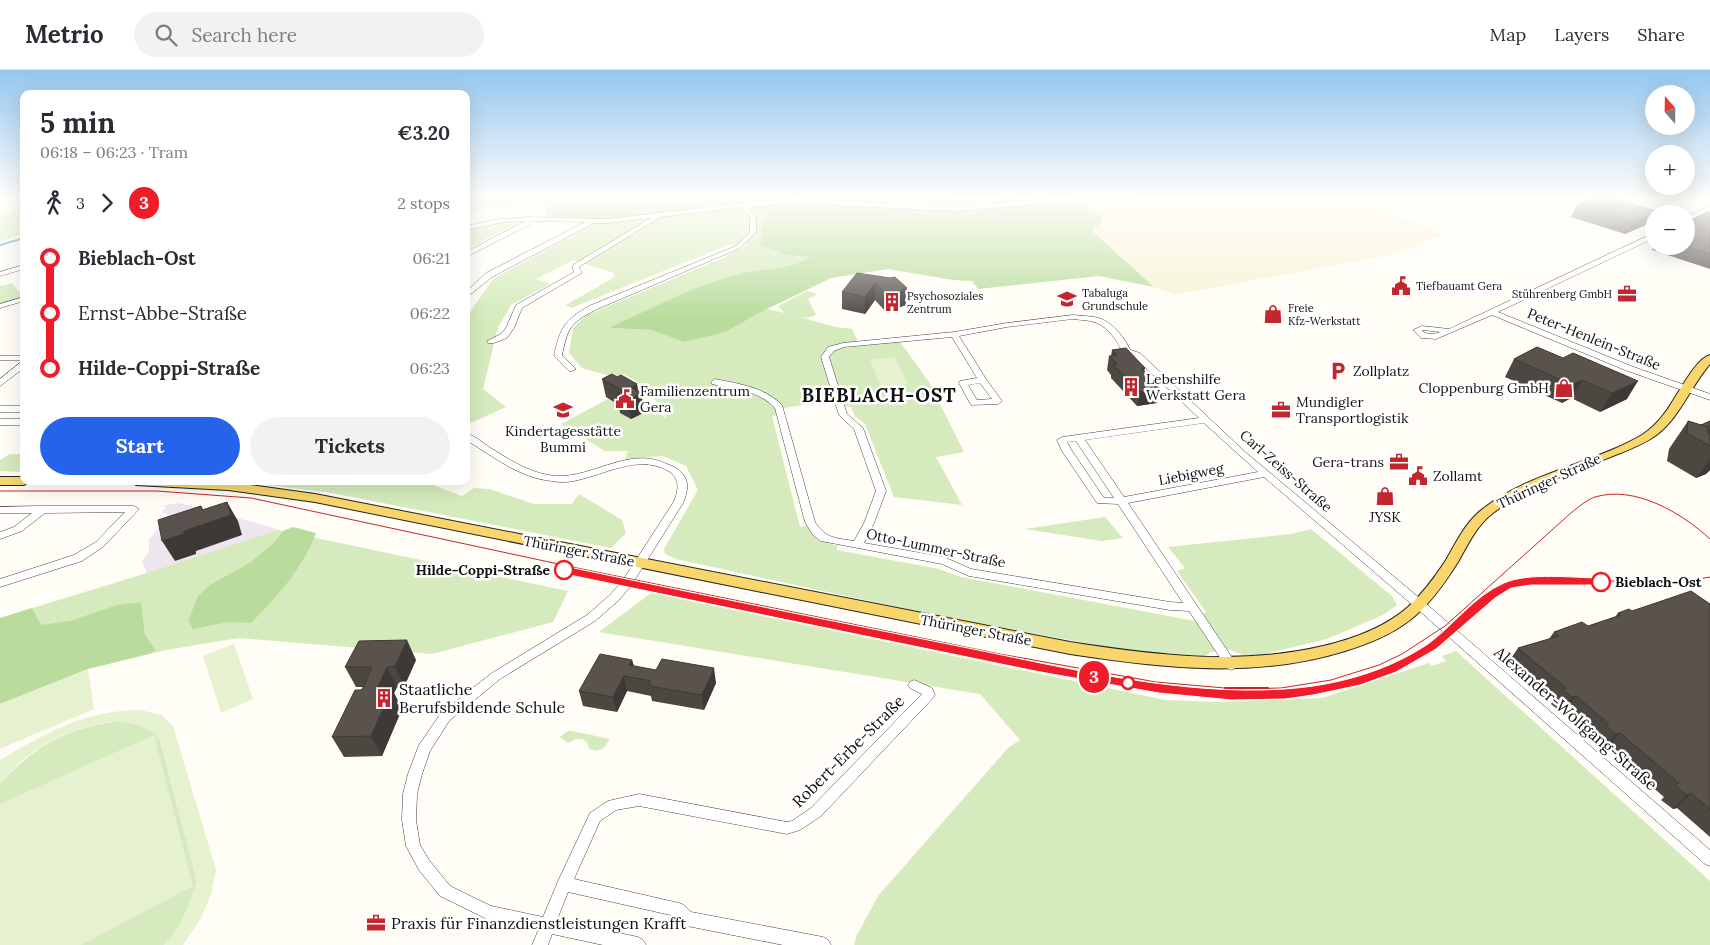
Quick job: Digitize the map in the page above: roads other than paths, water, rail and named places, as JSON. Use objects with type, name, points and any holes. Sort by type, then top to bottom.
[{"type":"main road","name":"Thüringer Straße","points":[[210,485],[315,498],[1070,648],[1144,660],[1231,665],[1291,659],[1351,644],[1394,625],[1419,604],[1438,583],[1476,522],[1488,510],[1509,497],[1626,447],[1652,433],[1668,418],[1702,366],[1710,358]]},
{"type":"main road","points":[[0,481],[20,481]]},
{"type":"street","points":[[470,253],[498,239]]},
{"type":"street","points":[[470,292],[490,275],[560,239]]},
{"type":"street","points":[[491,341],[504,336],[510,328],[519,307],[578,273],[575,266],[620,239]]},
{"type":"street","points":[[572,369],[558,356],[564,328],[575,317],[592,308],[738,247],[746,239]]},
{"type":"street","points":[[1450,330],[1645,239]]},
{"type":"street","points":[[0,274],[20,268]]},
{"type":"street","points":[[0,306],[20,300]]},
{"type":"street","name":"Peter-Henlein-Straße","points":[[1491,312],[1628,368],[1710,397]]},
{"type":"street","name":"Carl-Zeiss-Straße","points":[[857,545],[869,523],[881,491],[858,428],[843,415],[825,357],[831,349],[843,345],[954,334],[1007,325],[1073,318],[1099,322],[1108,327],[1124,344],[1126,351],[1137,355],[1265,474],[1419,604]]},
{"type":"street","points":[[954,334],[982,380]]},
{"type":"street","points":[[0,358],[20,358]]},
{"type":"street","points":[[0,383],[20,367]]},
{"type":"street","name":"Otto-Lummer-Straße","points":[[715,382],[773,398],[779,407],[810,522],[817,533],[825,539],[944,561],[969,572],[1170,606],[1192,607]]},
{"type":"street","points":[[0,409],[20,410]]},
{"type":"street","points":[[1207,420],[1079,438],[1231,665]]},
{"type":"street","points":[[0,422],[20,422]]},
{"type":"street","points":[[470,438],[519,467],[544,478],[567,479],[635,461],[667,466],[683,480],[683,494],[620,592],[591,618],[496,676],[445,717],[424,749],[410,794],[409,820],[413,846],[424,865],[445,891],[489,913],[638,945]]},
{"type":"street","name":"Liebigweg","points":[[1079,438],[1062,440],[1101,501],[1122,501],[1265,474]]},
{"type":"street","points":[[0,536],[18,529],[44,509]]},
{"type":"street","points":[[0,510],[134,509],[100,544],[78,558],[0,583]]},
{"type":"street","name":"Alexander-Wolfgang-Straße","points":[[1419,604],[1710,859]]},
{"type":"street","name":"Robert-Erbe-Straße","points":[[540,945],[564,884],[595,817],[613,805],[640,800],[787,828],[795,826],[816,812],[929,695],[928,692],[914,685]]},
{"type":"street","points":[[564,884],[678,910],[687,919],[823,945]]},
{"type":"waterway","points":[[0,245],[20,239]]},
{"type":"tram line","points":[[0,491],[157,491],[251,498],[577,568],[1000,654],[1156,682],[1236,689],[1281,688],[1331,680],[1379,665],[1402,654],[1445,626],[1572,512],[1595,497],[1610,494],[1642,498],[1672,511],[1699,529],[1710,539]]},
{"type":"tram line","name":"3","points":[[564,570],[1035,666],[1159,688],[1204,694],[1232,695],[1285,694],[1313,691],[1378,675],[1421,654],[1450,632],[1491,595],[1509,585],[1519,582],[1601,582]]},
{"type":"tram line","points":[[1400,665],[1432,646],[1497,590],[1509,585],[1531,581],[1688,581],[1710,577]]},
{"type":"tram line","points":[[1225,688],[1268,688]]},
{"type":"place","name":"Tiefbauamt Gera","points":[[1401,286]]},
{"type":"place","name":"Stührenberg GmbH","points":[[1627,294]]},
{"type":"place","name":"Tabaluga Grundschule","points":[[1067,299]]},
{"type":"place","name":"Psychosoziales Zentrum","points":[[892,302]]},
{"type":"place","name":"Freie Kfz-Werkstatt","points":[[1273,314]]},
{"type":"place","name":"Zollplatz","points":[[1338,371]]},
{"type":"place","name":"Lebenshilfe Werkstatt Gera","points":[[1131,387]]},
{"type":"place","name":"Cloppenburg GmbH","points":[[1564,388]]},
{"type":"place","name":"Familienzentrum Gera","points":[[625,399]]},
{"type":"place","name":"Kindertagesstätte Bummi","points":[[563,410]]},
{"type":"place","name":"Mundigler Transportlogistik","points":[[1281,410]]},
{"type":"place","name":"Gera-trans","points":[[1399,462]]},
{"type":"place","name":"Zollamt","points":[[1418,476]]},
{"type":"place","name":"JYSK","points":[[1385,496]]},
{"type":"place","name":"Hilde-Coppi-Straße","points":[[564,570]]},
{"type":"place","name":"Bieblach-Ost","points":[[1601,582]]},
{"type":"place","name":"Staatliche Berufsbildende Schule","points":[[384,698]]},
{"type":"place","name":"Praxis für Finanzdienstleistungen Krafft","points":[[376,923]]},
{"type":"district","name":"BIEBLACH-OST","points":[[879,395]]}]
